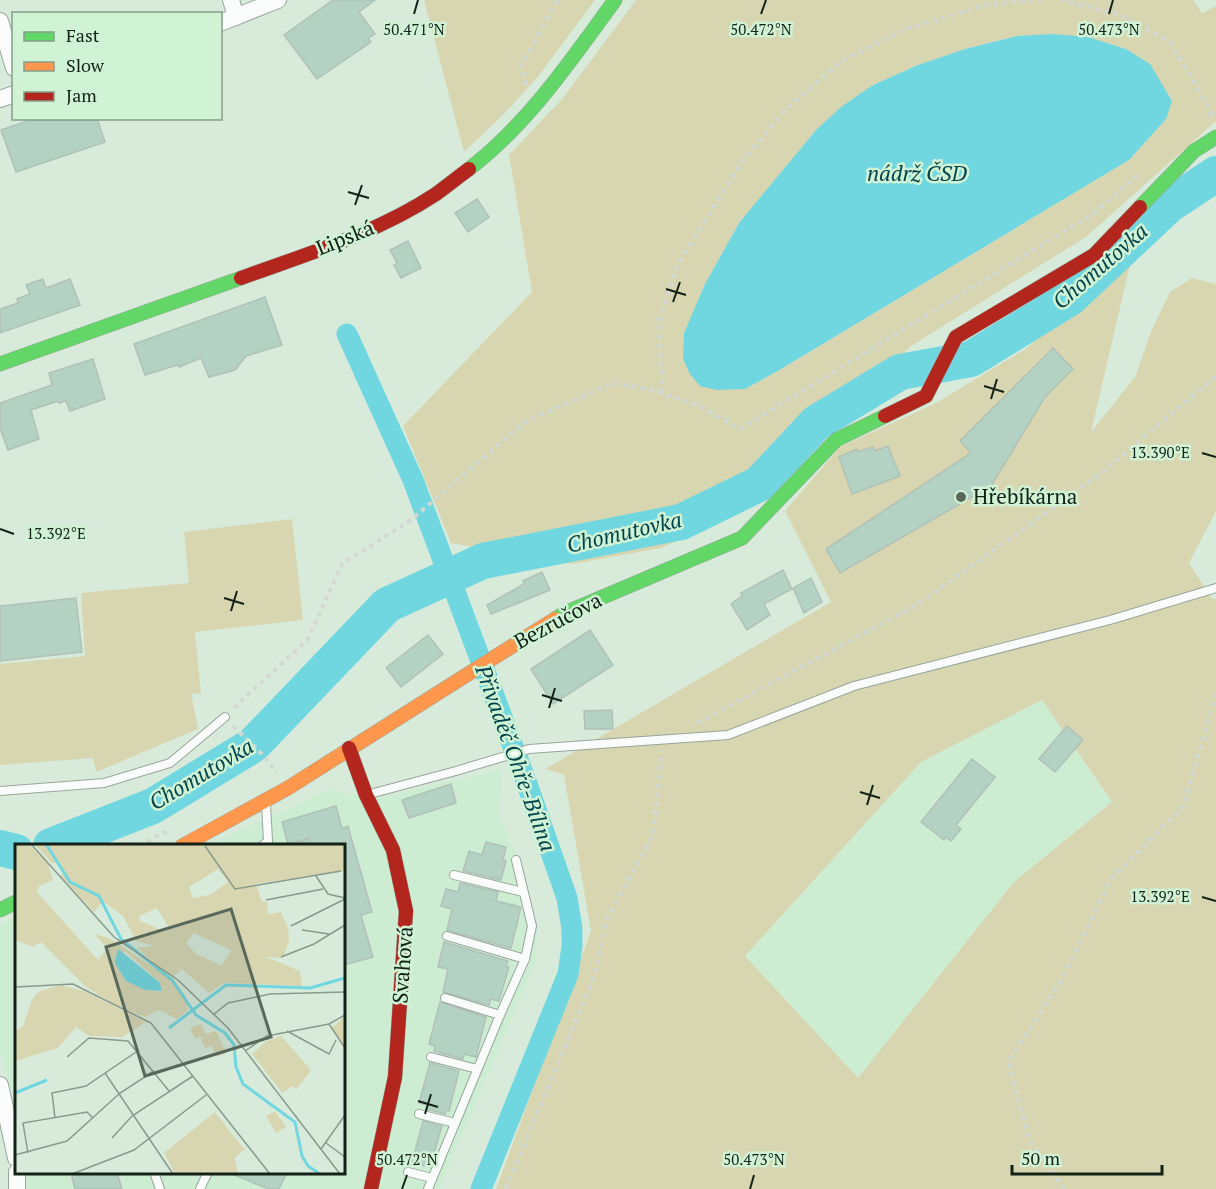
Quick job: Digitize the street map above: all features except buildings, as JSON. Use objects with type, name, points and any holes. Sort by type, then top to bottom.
[{"type":"street","points":[[228,20],[231,0]]},
{"type":"street","points":[[228,20],[278,0]]},
{"type":"street","name":"Lipská","points":[[0,364],[322,249],[387,221],[436,194],[475,164],[514,128],[550,88],[615,0]]},
{"type":"street","points":[[0,21],[12,61]]},
{"type":"street","name":"Bezručova","points":[[186,844],[265,801],[565,613],[742,538],[836,440],[926,396],[956,337],[1094,255],[1194,152],[1216,137]]},
{"type":"street","name":"Svahová","points":[[349,748],[366,795],[393,850],[406,911],[395,1077],[370,1189]]},
{"type":"street","points":[[0,910],[15,903]]},
{"type":"street","points":[[0,1084],[15,1153]]},
{"type":"lane","points":[[366,795],[529,749],[728,735],[854,686],[1110,620],[1216,588]]},
{"type":"lane","points":[[0,791],[104,783],[170,764],[225,717]]},
{"type":"lane","points":[[264,844],[268,841],[265,801]]},
{"type":"lane","points":[[428,1189],[525,959],[532,926],[516,860]]},
{"type":"lane","points":[[454,875],[524,892]]},
{"type":"lane","points":[[447,936],[525,959]]},
{"type":"lane","points":[[445,998],[500,1015]]},
{"type":"lane","points":[[431,1057],[477,1069]]},
{"type":"lane","points":[[419,1114],[455,1123]]},
{"type":"lane","points":[[408,1172],[432,1178]]},
{"type":"lane","points":[[154,1174],[160,1189]]},
{"type":"lane","points":[[200,1189],[208,1174]]},
{"type":"path","points":[[531,109],[521,65],[558,0]]},
{"type":"path","points":[[662,393],[659,321],[678,264],[742,162],[782,113],[840,62],[906,29],[990,4],[1041,0]]},
{"type":"path","points":[[1061,0],[1120,15],[1170,42],[1214,112],[1204,121]]},
{"type":"path","points":[[263,755],[225,717],[308,639],[342,564],[411,520],[525,422],[613,383],[662,393],[698,405],[740,429],[1094,213],[1149,167]]},
{"type":"path","points":[[694,724],[918,604],[1100,475],[1216,376]]},
{"type":"path","points":[[1064,1189],[1029,1139],[1008,1062],[1062,979],[1112,879],[1183,807],[1216,693]]},
{"type":"path","points":[[506,1189],[595,974],[606,920],[653,836],[663,739]]},
{"type":"shaded area","points":[[424,0],[595,0],[537,78],[464,152]]},
{"type":"shaded area","points":[[636,0],[1193,0],[1202,13],[1216,6],[1216,121],[1086,237],[911,346],[734,515],[661,548],[573,564],[451,543],[403,426],[532,292],[509,155],[562,99]],"holes":[[[1017,36],[1166,119],[1129,160],[745,389],[684,333],[705,284],[739,223],[873,85],[918,65],[965,49]]]},
{"type":"shaded area","points":[[1130,265],[1091,432],[1135,377],[1151,332],[1170,292],[1192,278],[1216,284],[1216,511],[1189,563],[1212,599],[1216,599],[1216,1189],[496,1189],[591,931],[564,775],[545,769],[831,602],[785,511],[840,447],[936,403],[1024,350]],"holes":[[[1042,700],[1112,802],[1014,882],[858,1078],[745,956],[921,762]]]},
{"type":"shaded area","points":[[292,519],[303,620],[195,632],[201,693],[191,694],[198,729],[96,772],[93,758],[0,765],[0,664],[85,656],[81,593],[189,583],[184,532]]},
{"type":"shaded area","points":[[1042,700],[1112,802],[1014,882],[858,1079],[745,956],[921,762]]},
{"type":"shaded area","points":[[501,770],[500,815],[526,878],[537,932],[535,964],[439,1189],[23,1189],[21,1174],[345,1174],[345,844],[210,844],[329,790],[376,798]]},
{"type":"shaded area","points":[[15,918],[15,1115],[13,1094],[0,1053],[0,924]]},
{"type":"water","name":"nádrž ČSD","points":[[1052,34],[1088,37],[1126,49],[1150,64],[1172,101],[1166,119],[1129,160],[745,389],[717,390],[700,386],[690,374],[683,359],[684,333],[705,284],[739,223],[816,130],[841,107],[873,85],[918,65],[965,49],[1017,36]]},
{"type":"waterway","name":"Chomutovka","points":[[56,844],[153,806],[253,745],[387,605],[483,561],[681,522],[759,484],[816,423],[900,372],[971,359],[1070,298],[1169,205],[1216,174]]},
{"type":"waterway","name":"Přivaděč Ohře-Bílina","points":[[347,334],[413,480],[526,781],[567,898],[572,929],[568,974],[481,1189]]},
{"type":"waterway","name":"Chomutovka","points":[[0,848],[15,852]]},
{"type":"traffic: fast","points":[[469,169],[511,132],[530,111],[615,0]]},
{"type":"traffic: fast","points":[[1140,207],[1194,151],[1216,137]]},
{"type":"traffic: fast","points":[[0,364],[241,278]]},
{"type":"traffic: fast","points":[[555,619],[742,538],[836,440],[885,416]]},
{"type":"traffic: fast","points":[[0,910],[15,902]]},
{"type":"traffic: slow","points":[[186,844],[288,788],[555,619]]},
{"type":"traffic: jam","points":[[241,278],[341,242],[390,220],[436,194],[469,169]]},
{"type":"traffic: jam","points":[[885,416],[926,396],[956,337],[1094,255],[1140,207]]},
{"type":"traffic: jam","points":[[349,748],[366,795],[393,850],[406,911],[395,1077],[371,1189]]},
{"type":"place","name":"Hřebíkárna","points":[[961,497]]}]
